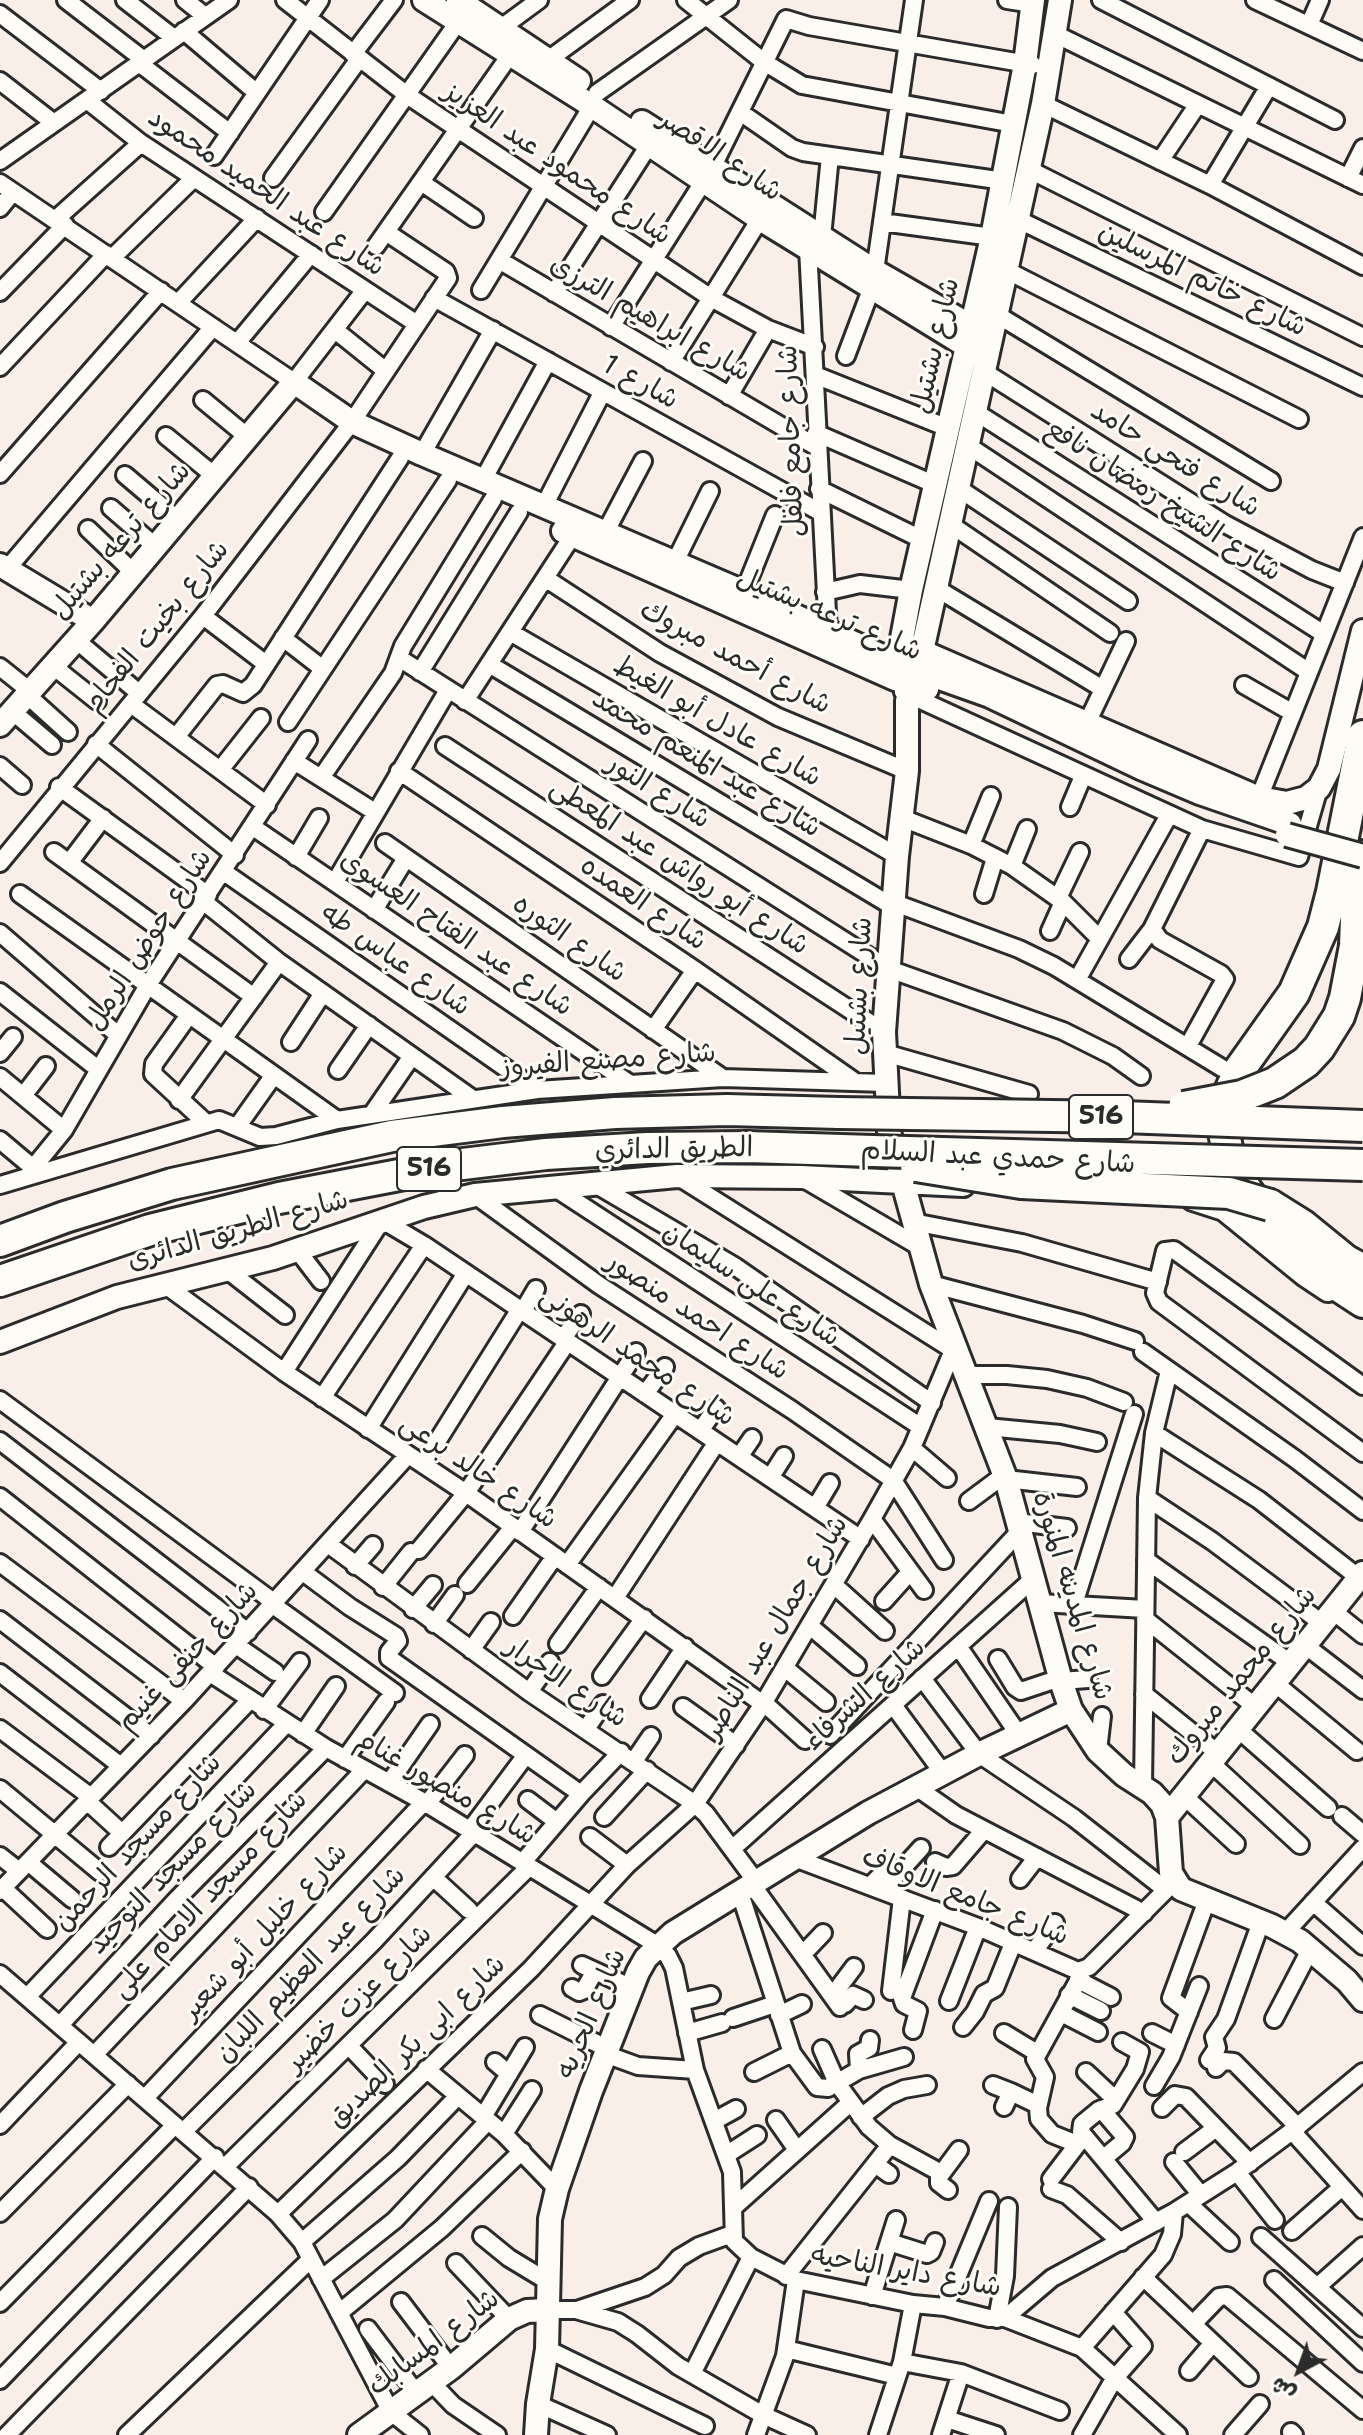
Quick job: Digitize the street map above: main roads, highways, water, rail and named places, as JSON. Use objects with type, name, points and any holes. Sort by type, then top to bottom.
[{"type":"highway","points":[[1363,736],[1323,927],[1294,993],[1240,1069],[1231,1089],[1224,1132],[1236,1175],[1249,1196],[1333,1288],[1363,1302]]},
{"type":"highway","points":[[1123,1117],[1207,1105],[1242,1096],[1291,1074],[1319,1048],[1339,1016],[1345,998],[1355,946],[1357,892],[1363,856]]},
{"type":"highway","name":"الطريق الدائري","points":[[0,1241],[172,1184],[392,1136],[503,1122],[615,1113],[727,1110],[1123,1117],[1363,1126]]},
{"type":"highway","points":[[881,1141],[924,1169],[1063,1186],[1229,1193],[1270,1205],[1363,1270]]},
{"type":"highway","name":"الطريق الدائري","points":[[0,1281],[150,1230],[305,1192],[446,1166],[546,1154],[881,1141],[1363,1165]]}]
